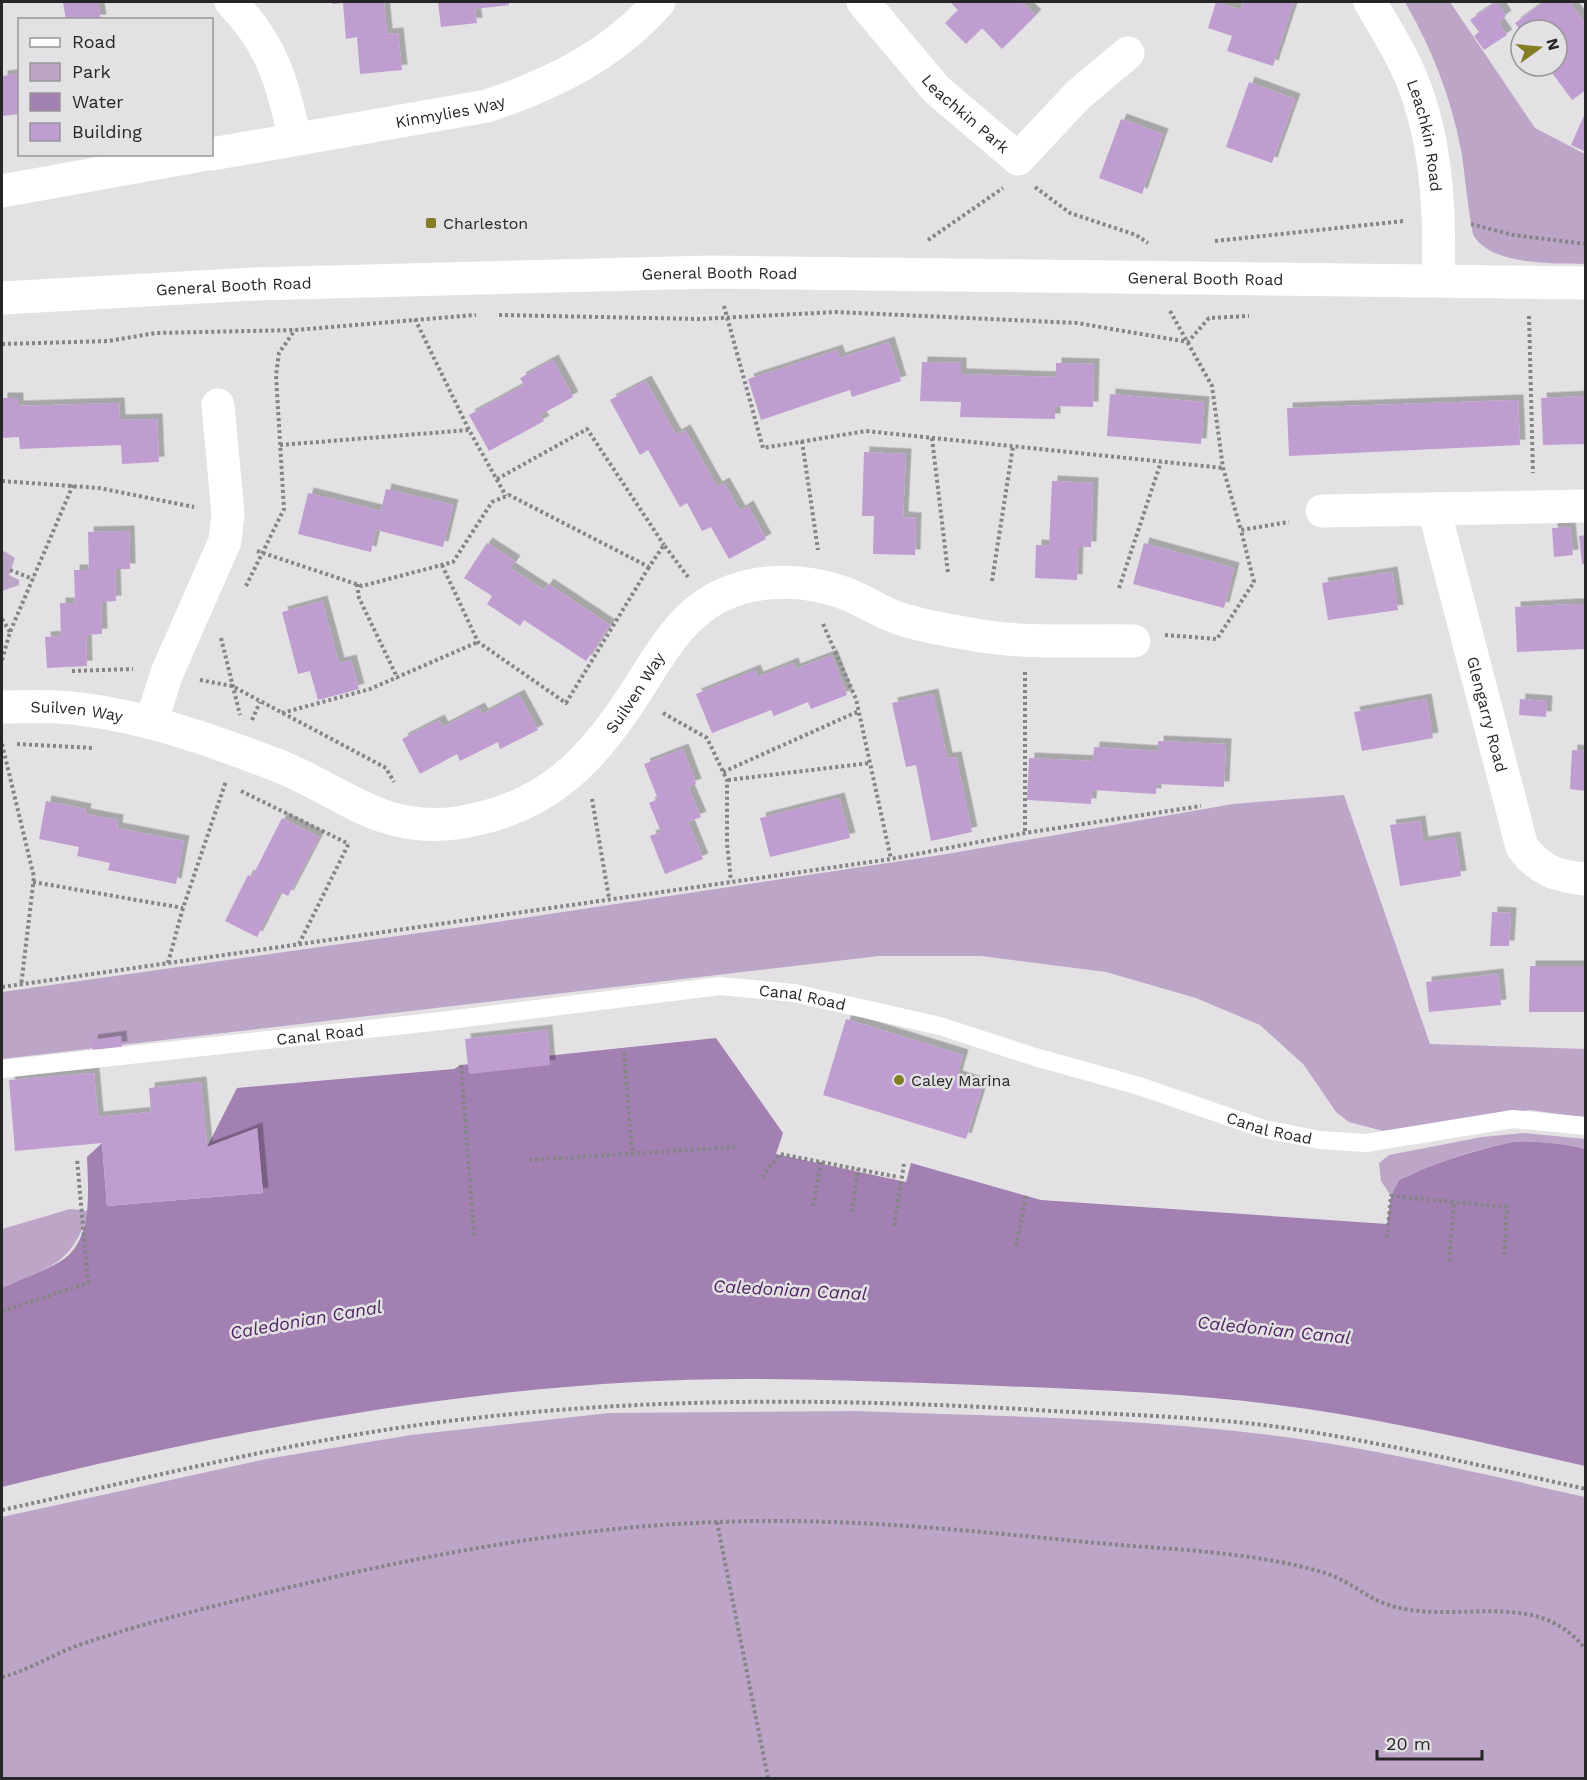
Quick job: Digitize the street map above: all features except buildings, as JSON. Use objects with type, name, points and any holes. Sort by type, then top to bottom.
[{"type":"street","points":[[231,2],[245,16],[271,57],[281,78],[295,139]]},
{"type":"street","name":"Kinmylies Way","points":[[213,153],[487,106],[518,96],[562,77],[604,53],[645,18],[659,2]]},
{"type":"street","name":"Leachkin Park","points":[[863,2],[936,89],[1022,166],[1078,95],[1128,53]]},
{"type":"street","name":"Leachkin Road","points":[[1370,2],[1397,48],[1419,99],[1431,152],[1440,223],[1438,280]]},
{"type":"street","name":"Kinmylies Way","points":[[2,191],[198,156]]},
{"type":"street","name":"General Booth Road","points":[[2,298],[266,284],[712,272],[1586,283]]},
{"type":"street","points":[[151,723],[167,673],[226,527],[218,405]]},
{"type":"street","points":[[1322,511],[1586,506]]},
{"type":"street","name":"Glengarry Road","points":[[1434,508],[1522,847],[1534,864],[1553,874],[1586,879]]},
{"type":"street","name":"Suilven Way","points":[[2,707],[61,708],[151,723],[282,767],[360,808],[385,818],[419,824],[453,824],[488,817],[520,805],[549,789],[582,765],[634,696],[670,638],[690,616],[709,602],[730,591],[760,584],[788,581],[843,593],[901,619],[979,636],[1134,641]]},
{"type":"lane","name":"Canal Road","points":[[2,1069],[429,1022],[720,986],[794,993],[940,1026],[1035,1057],[1139,1086],[1264,1129],[1320,1140],[1366,1143],[1513,1119],[1586,1126]]},
{"type":"path","points":[[881,273],[1022,166],[1035,188],[1070,213],[1136,235],[1148,242],[1151,276],[1212,386],[1223,468],[1254,582],[1217,639],[1147,633],[1134,641]]},
{"type":"path","points":[[1206,243],[1397,220],[1468,223],[1513,235],[1586,244]]},
{"type":"path","points":[[712,272],[728,318],[763,448],[866,431],[1223,468]]},
{"type":"path","points":[[489,315],[728,318],[836,312],[1077,323],[1188,342]]},
{"type":"path","points":[[1518,313],[1529,313],[1534,507]]},
{"type":"path","points":[[2,344],[109,341],[156,333],[295,330],[479,315]]},
{"type":"path","points":[[1188,342],[1209,318],[1255,316]]},
{"type":"path","points":[[415,319],[469,430],[506,496]]},
{"type":"path","points":[[497,479],[586,429],[664,545],[709,602]]},
{"type":"path","points":[[280,445],[469,430]]},
{"type":"path","points":[[932,438],[948,573]]},
{"type":"path","points":[[802,441],[820,567],[814,585],[814,604],[856,699],[891,859]]},
{"type":"path","points":[[992,581],[1013,446]]},
{"type":"path","points":[[1119,588],[1161,462]]},
{"type":"path","points":[[2,481],[73,485],[226,527],[362,586],[453,562],[492,502],[509,495],[649,567]]},
{"type":"path","points":[[2,660],[10,632],[73,485]]},
{"type":"path","points":[[1240,530],[1277,526],[1322,511]]},
{"type":"path","points":[[442,565],[478,642],[566,703],[664,545]]},
{"type":"path","points":[[10,570],[33,579]]},
{"type":"path","points":[[357,584],[359,598],[398,679]]},
{"type":"path","points":[[2,619],[10,632]]},
{"type":"path","points":[[281,713],[398,679],[478,642]]},
{"type":"path","points":[[63,672],[148,669],[232,686],[386,768],[395,784]]},
{"type":"path","points":[[634,696],[707,738],[727,780],[727,843],[731,881]]},
{"type":"path","points":[[1024,698],[1025,833]]},
{"type":"path","points":[[723,772],[859,711]]},
{"type":"path","points":[[21,986],[33,882],[2,743],[100,749]]},
{"type":"path","points":[[168,963],[183,908],[237,752]]},
{"type":"path","points":[[727,780],[870,763]]},
{"type":"path","points":[[582,765],[589,784],[609,898]]},
{"type":"path","points":[[215,780],[349,844]]},
{"type":"path","points":[[2,987],[891,859],[1025,833],[1201,806]]},
{"type":"path","points":[[299,944],[349,844],[360,808]]},
{"type":"path","points":[[33,882],[183,908]]},
{"type":"path","points":[[624,1052],[632,1153]]},
{"type":"path","points":[[461,1065],[474,1236]]},
{"type":"path","points":[[529,1160],[736,1147]]},
{"type":"path","points":[[762,1177],[780,1154],[898,1177]]},
{"type":"path","points":[[2,1311],[88,1283],[77,1159]]},
{"type":"path","points":[[813,1206],[821,1162]]},
{"type":"path","points":[[894,1226],[904,1164]]},
{"type":"path","points":[[852,1212],[858,1169]]},
{"type":"path","points":[[1016,1246],[1026,1196]]},
{"type":"path","points":[[1387,1238],[1391,1196],[1507,1207],[1504,1256]]},
{"type":"path","points":[[1449,1261],[1454,1202]]},
{"type":"path","points":[[2,1510],[231,1458],[375,1433],[473,1418],[663,1403],[926,1405],[1171,1418],[1284,1428],[1383,1444],[1586,1489]]},
{"type":"path","points":[[2,1677],[37,1665],[80,1644],[160,1620],[367,1571],[460,1551],[588,1531],[717,1522],[804,1521],[984,1532],[1275,1560],[1333,1576],[1385,1604],[1415,1611],[1514,1612],[1552,1621],[1573,1634],[1586,1650]]},
{"type":"path","points":[[717,1522],[768,1779]]},
{"type":"green space","points":[[1405,2],[1450,2],[1535,128],[1585,154],[1585,264],[1541,263],[1509,258],[1483,246],[1474,236],[1461,150],[1452,111],[1432,56]]},
{"type":"green space","points":[[4,551],[15,558],[9,575],[19,580],[19,585],[2,591],[2,553]]},
{"type":"green space","points":[[1344,795],[1430,1044],[1585,1049],[1586,1118],[1530,1110],[1383,1131],[1349,1122],[1336,1112],[1304,1065],[1260,1025],[1196,998],[1106,972],[981,956],[879,956],[2,1059],[2,992],[490,923],[941,855],[1233,804]]},
{"type":"green space","points":[[1524,1133],[1585,1139],[1585,1149],[1547,1143],[1508,1143],[1438,1163],[1412,1174],[1399,1180],[1391,1196],[1381,1181],[1379,1163],[1389,1155],[1482,1137]]},
{"type":"green space","points":[[70,1209],[89,1211],[75,1243],[66,1254],[46,1268],[2,1288],[2,1229]]},
{"type":"green space","points":[[856,1411],[1094,1420],[1273,1435],[1396,1456],[1585,1497],[1585,1778],[2,1778],[2,1517],[266,1459],[411,1435],[609,1413]]},
{"type":"water","name":"Caledonian Canal","points":[[716,1038],[783,1133],[776,1154],[906,1182],[911,1163],[1041,1200],[1387,1224],[1391,1196],[1399,1180],[1438,1163],[1516,1142],[1568,1145],[1585,1149],[1585,1466],[1394,1424],[1317,1410],[1234,1400],[1013,1386],[707,1379],[555,1388],[396,1407],[158,1451],[2,1487],[2,1288],[54,1265],[72,1252],[84,1228],[87,1213],[87,1157],[102,1143],[107,1206],[263,1193],[257,1128],[207,1147],[237,1088],[454,1069],[461,1065]]},
{"type":"place","name":"Charleston","points":[[431,223]]},
{"type":"place","name":"Caley Marina","points":[[899,1080]]}]
